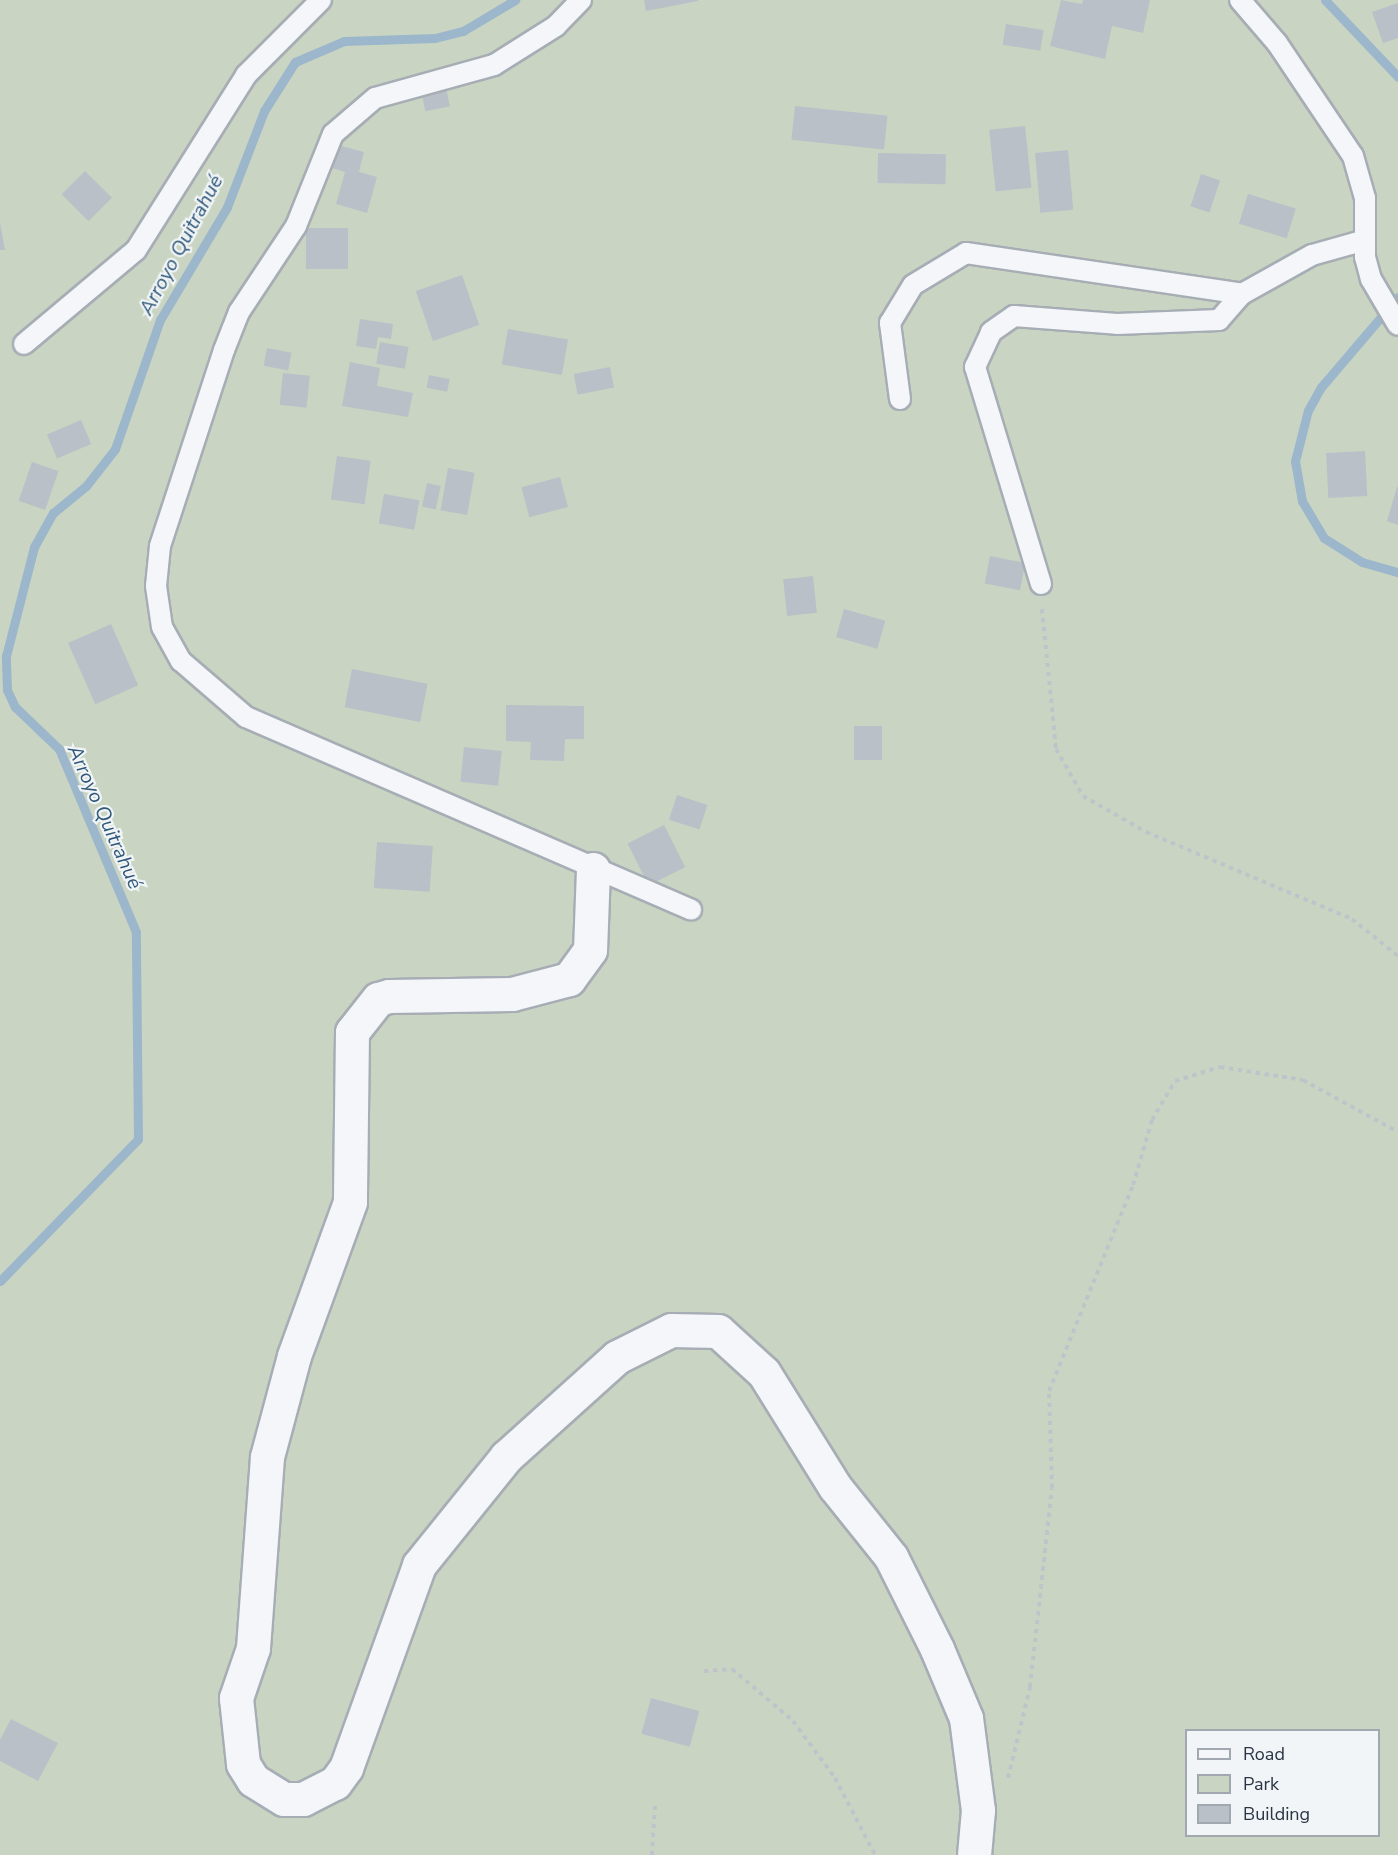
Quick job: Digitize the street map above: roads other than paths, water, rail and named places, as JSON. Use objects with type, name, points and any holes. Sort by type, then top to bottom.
[{"type":"street","points":[[593,869],[590,950],[569,979],[512,994],[388,996],[378,999],[352,1032],[350,1202],[294,1356],[267,1457],[253,1648],[236,1698],[243,1764],[253,1780],[284,1799],[312,1796],[335,1783],[346,1768],[419,1565],[506,1457],[617,1357],[671,1330],[718,1331],[764,1373],[835,1487],[891,1557],[937,1649],[966,1718],[978,1810],[974,1855]]},
{"type":"lane","points":[[24,344],[136,250],[246,75],[321,0]]},
{"type":"lane","points":[[581,0],[556,26],[520,51],[483,68],[375,98],[333,134],[296,226],[239,312],[224,350],[160,546],[156,586],[162,627],[181,661],[246,717],[691,910]]},
{"type":"lane","points":[[1240,0],[1277,43],[1353,156],[1365,198],[1365,257],[1380,302],[1397,325]]},
{"type":"lane","points":[[1041,584],[975,367],[991,332],[1014,316],[1117,324],[1219,320],[1242,294],[1312,255],[1365,240]]},
{"type":"lane","points":[[900,399],[890,323],[913,285],[966,253],[1242,294]]},
{"type":"waterway","name":"Arroyo Quitrahué","points":[[0,1281],[138,1139],[136,932],[59,749],[15,707],[7,690],[6,656],[34,547],[53,513],[86,486],[115,449],[160,320],[227,207],[264,111],[295,62],[344,41],[435,38],[463,31],[515,0]]},
{"type":"waterway","points":[[1325,0],[1398,77]]},
{"type":"waterway","points":[[1398,297],[1321,387],[1308,410],[1295,461],[1302,501],[1324,538],[1362,562],[1398,572]]}]
